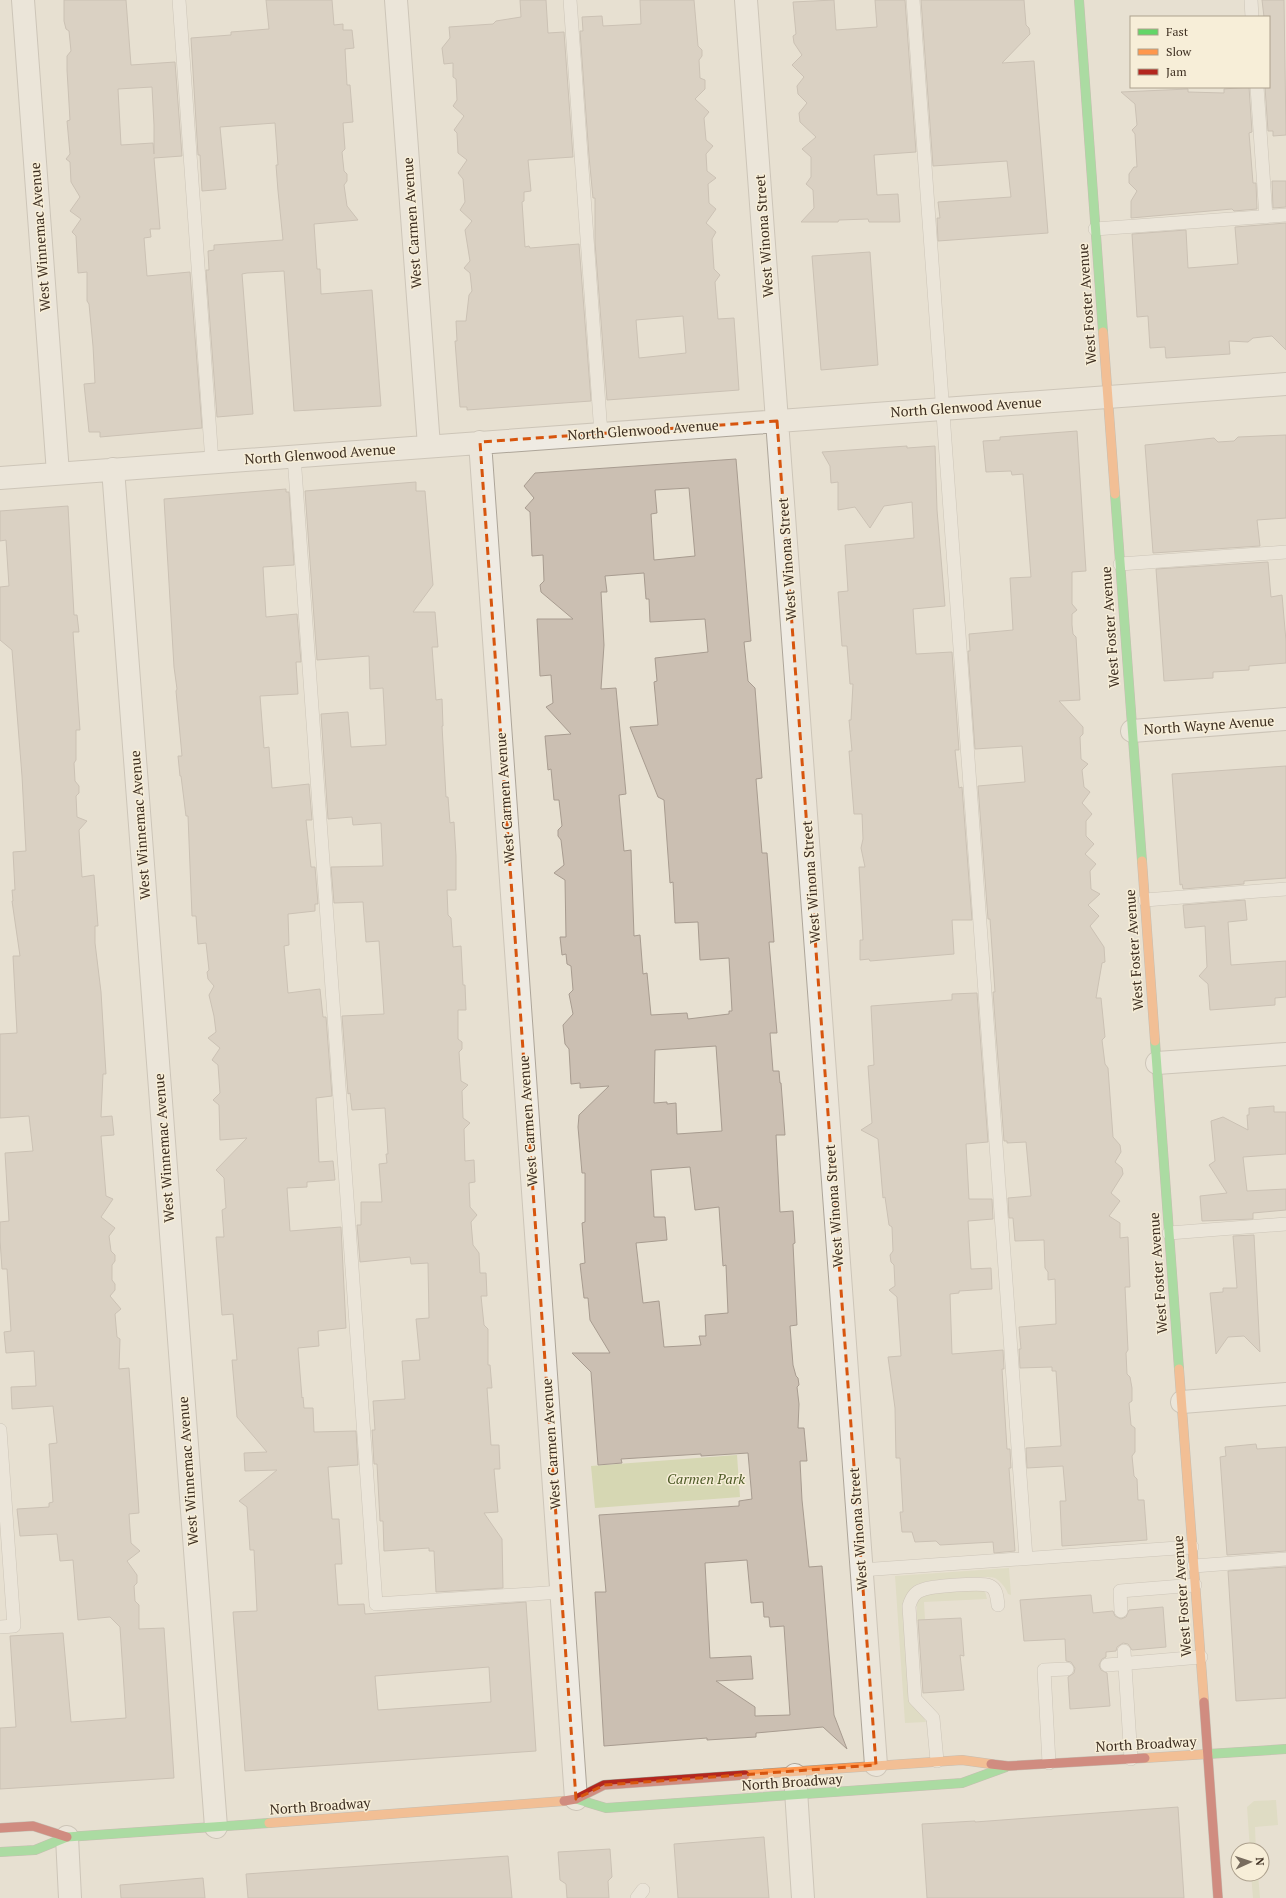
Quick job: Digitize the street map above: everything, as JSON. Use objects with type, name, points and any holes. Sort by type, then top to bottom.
[{"type":"main road","name":"West Foster Avenue","points":[[1079,0],[1218,1898]]},
{"type":"main road","name":"North Broadway","points":[[0,1852],[35,1850],[67,1837],[528,1805],[576,1799],[604,1785],[937,1761],[962,1760],[1008,1766],[1286,1749]]},
{"type":"main road","name":"North Broadway","points":[[576,1799],[606,1808],[962,1783],[1008,1766]]},
{"type":"main road","name":"North Broadway","points":[[0,1828],[33,1826],[67,1837]]},
{"type":"street","name":"West Winnemac Avenue","points":[[23,0],[58,473]]},
{"type":"street","name":"West Carmen Avenue","points":[[396,0],[429,446]]},
{"type":"street","name":"West Winona Street","points":[[746,0],[876,1765]]},
{"type":"street","name":"North Glenwood Avenue","points":[[0,478],[1286,384]]},
{"type":"street","name":"West Carmen Avenue","points":[[480,442],[576,1799]]},
{"type":"street","name":"West Winnemac Avenue","points":[[113,469],[216,1827]]},
{"type":"street","name":"North Wayne Avenue","points":[[1132,731],[1286,719]]},
{"type":"street","points":[[1157,1063],[1286,1054]]},
{"type":"street","points":[[1182,1402],[1286,1394]]},
{"type":"street","points":[[795,1772],[803,1898]]},
{"type":"street","points":[[67,1837],[70,1898]]},
{"type":"lane","points":[[179,0],[212,462]]},
{"type":"lane","points":[[570,0],[600,434]]},
{"type":"lane","points":[[913,0],[941,409],[1026,1558]]},
{"type":"lane","points":[[1251,0],[1252,16]]},
{"type":"lane","points":[[1257,88],[1266,217]]},
{"type":"lane","points":[[1095,229],[1286,215]]},
{"type":"lane","points":[[294,456],[376,1604],[562,1592]]},
{"type":"lane","points":[[1120,564],[1286,552]]},
{"type":"lane","points":[[1145,900],[1286,889]]},
{"type":"lane","points":[[1169,1233],[1286,1224]]},
{"type":"lane","points":[[0,1430],[14,1626],[0,1627]]},
{"type":"lane","points":[[861,1570],[1192,1547]]},
{"type":"lane","points":[[1194,1566],[1286,1559]]},
{"type":"lane","points":[[937,1761],[933,1718],[914,1699],[908,1606],[913,1596],[921,1590],[934,1587],[981,1584],[990,1586],[995,1590],[998,1605]]},
{"type":"lane","points":[[1121,1611],[1120,1590],[1195,1585]]},
{"type":"lane","points":[[1107,1665],[1124,1657],[1201,1657]]},
{"type":"lane","points":[[1124,1657],[1131,1759]]},
{"type":"lane","points":[[1049,1763],[1044,1670],[1067,1669]]},
{"type":"highlighted area","points":[[777,421],[876,1765],[604,1785],[576,1799],[480,442]]},
{"type":"green space","name":"Carmen Park","points":[[737,1455],[740,1497],[595,1508],[591,1466]]},
{"type":"green space","points":[[1009,1568],[1011,1595],[1008,1594],[1005,1587],[1001,1583],[995,1578],[990,1577],[935,1580],[916,1585],[910,1590],[908,1595],[923,1716],[926,1722],[905,1723],[895,1576]]},
{"type":"green space","points":[[981,1589],[985,1591],[987,1599],[924,1602],[925,1620],[917,1620],[917,1602],[921,1597],[928,1594]]},
{"type":"green space","points":[[1276,1800],[1278,1825],[1255,1827],[1256,1842],[1249,1842],[1247,1807],[1254,1801]]},
{"type":"green space","points":[[1252,1882],[1259,1882],[1260,1898],[1253,1898]]},
{"type":"building","points":[[64,0],[126,0],[131,65],[175,62],[182,156],[154,158],[160,229],[150,229],[151,237],[144,238],[147,276],[190,272],[202,428],[100,437],[100,432],[89,432],[84,384],[95,383],[93,346],[89,304],[87,301],[87,272],[78,273],[76,236],[72,232],[81,219],[70,211],[80,197],[71,182],[70,162],[66,159],[70,154],[67,121],[70,120],[67,56],[71,51],[69,31],[66,29],[64,21]],"holes":[[[152,87],[154,154],[153,143],[121,145],[118,89]]]},
{"type":"building","points":[[266,0],[332,0],[334,25],[343,24],[343,30],[352,30],[354,48],[345,49],[347,85],[350,85],[353,122],[343,123],[345,149],[342,152],[344,171],[347,174],[347,181],[344,185],[347,206],[358,220],[314,224],[317,269],[320,269],[321,294],[372,290],[381,406],[294,411],[284,271],[247,273],[242,274],[253,414],[217,417],[206,270],[209,270],[208,251],[214,250],[214,245],[283,240],[276,165],[278,165],[275,123],[220,127],[226,189],[202,191],[200,155],[198,155],[191,38],[231,35],[231,32],[269,29]]},
{"type":"building","points":[[520,0],[546,0],[548,33],[564,32],[573,157],[528,160],[531,191],[524,192],[524,201],[522,202],[525,247],[529,246],[530,248],[579,244],[591,401],[467,410],[467,407],[460,407],[455,341],[457,341],[456,321],[466,321],[469,295],[472,291],[470,273],[464,268],[470,261],[465,230],[472,221],[460,210],[465,202],[463,179],[458,173],[467,160],[458,153],[457,133],[454,130],[464,116],[453,106],[457,100],[456,79],[453,77],[453,63],[444,64],[442,48],[450,38],[449,27],[493,24],[496,21],[521,17]]},
{"type":"building","points":[[640,0],[694,0],[698,46],[702,50],[702,56],[699,60],[700,78],[705,80],[705,89],[695,99],[709,112],[704,118],[706,140],[713,146],[706,154],[707,171],[716,178],[708,184],[709,203],[716,209],[706,223],[716,232],[712,239],[714,269],[720,275],[715,282],[718,319],[734,318],[739,390],[607,400],[595,242],[595,198],[593,198],[589,156],[580,31],[583,31],[582,17],[602,16],[603,26],[641,24]],"holes":[[[683,316],[686,353],[639,358],[636,320]]]},
{"type":"building","points":[[834,0],[836,30],[877,27],[875,0],[905,0],[916,152],[874,155],[877,195],[898,194],[900,222],[869,222],[868,219],[839,220],[838,222],[801,222],[814,208],[813,190],[806,184],[811,177],[811,157],[802,149],[816,137],[800,122],[799,113],[807,103],[798,94],[797,86],[804,77],[792,65],[802,55],[794,43],[793,36],[796,34],[793,2]]},
{"type":"building","points":[[921,0],[1024,0],[1026,25],[1029,28],[1030,34],[1002,63],[1034,61],[1048,233],[938,241],[937,218],[940,218],[938,202],[1011,197],[1007,161],[933,166]]},
{"type":"building","points":[[1262,0],[1284,0],[1286,135],[1273,136],[1273,131],[1268,131],[1265,88],[1270,88],[1270,16],[1264,16]]},
{"type":"building","points":[[1249,88],[1252,132],[1249,133],[1253,183],[1256,183],[1257,209],[1234,211],[1232,209],[1131,218],[1131,201],[1137,191],[1129,183],[1129,174],[1134,167],[1137,167],[1135,134],[1132,130],[1137,125],[1135,104],[1121,92],[1188,89],[1188,92],[1224,93],[1224,89]]},
{"type":"building","points":[[1272,181],[1286,181],[1286,207],[1273,208]]},
{"type":"building","points":[[1286,223],[1286,350],[1272,336],[1253,338],[1248,342],[1229,341],[1230,354],[1166,358],[1165,347],[1150,348],[1148,316],[1137,317],[1132,234],[1186,230],[1188,268],[1238,264],[1235,227]]},
{"type":"building","points":[[870,252],[878,365],[821,370],[812,256]]},
{"type":"building","points":[[1077,431],[1086,571],[1072,572],[1072,604],[1077,610],[1072,614],[1072,625],[1073,634],[1076,637],[1080,700],[1059,701],[1083,727],[1083,734],[1080,737],[1081,759],[1088,764],[1082,770],[1084,787],[1090,792],[1082,803],[1092,814],[1086,821],[1086,836],[1094,844],[1085,854],[1096,864],[1090,871],[1091,889],[1100,894],[1088,905],[1099,916],[1090,926],[1104,947],[1105,962],[1102,963],[1096,998],[1101,998],[1105,1037],[1102,1040],[1105,1064],[1108,1068],[1113,1137],[1120,1145],[1121,1152],[1115,1162],[1122,1168],[1123,1174],[1111,1193],[1120,1201],[1109,1216],[1120,1223],[1120,1238],[1128,1237],[1130,1287],[1125,1287],[1128,1350],[1126,1353],[1127,1374],[1130,1377],[1132,1388],[1132,1401],[1129,1403],[1131,1425],[1135,1428],[1135,1452],[1132,1456],[1134,1476],[1137,1479],[1138,1500],[1144,1500],[1147,1540],[1062,1546],[1060,1501],[1066,1501],[1063,1466],[1027,1468],[1026,1448],[1061,1446],[1056,1371],[1052,1371],[1052,1367],[1020,1368],[1019,1349],[1021,1349],[1019,1327],[1056,1324],[1055,1279],[1048,1280],[1048,1272],[1045,1268],[1044,1240],[1015,1241],[1013,1218],[1009,1218],[1008,1198],[1031,1196],[1026,1142],[1007,1143],[1007,1141],[1004,1141],[993,992],[995,992],[990,919],[988,919],[978,786],[1025,782],[1022,746],[975,749],[968,651],[970,651],[969,634],[1013,630],[1010,578],[1031,577],[1023,474],[1012,475],[1011,471],[986,472],[983,441],[1000,440],[1000,437]]},
{"type":"building","points":[[1286,435],[1286,518],[1257,520],[1260,546],[1153,553],[1145,445],[1214,438],[1218,442],[1234,441],[1238,437]]},
{"type":"building","points":[[907,446],[907,448],[935,446],[937,510],[945,606],[913,609],[916,654],[952,652],[959,750],[955,750],[959,788],[962,787],[972,920],[952,920],[954,954],[870,961],[869,959],[860,960],[860,940],[863,940],[859,867],[865,867],[861,848],[863,839],[862,814],[854,814],[849,751],[852,751],[849,720],[851,720],[853,684],[850,684],[847,646],[842,646],[838,592],[848,591],[845,545],[914,538],[912,502],[884,506],[870,528],[855,507],[838,510],[838,482],[831,483],[830,466],[822,452]]},
{"type":"building","points":[[736,459],[751,641],[744,642],[748,681],[755,688],[762,778],[756,779],[762,853],[767,853],[774,942],[769,942],[777,1033],[770,1033],[773,1071],[779,1071],[781,1083],[785,1135],[776,1135],[780,1212],[793,1211],[797,1325],[790,1326],[793,1365],[799,1385],[797,1387],[799,1404],[798,1428],[804,1428],[807,1461],[800,1461],[802,1500],[809,1567],[822,1566],[834,1715],[847,1749],[823,1727],[756,1733],[756,1737],[707,1740],[707,1738],[604,1746],[595,1592],[606,1592],[599,1515],[739,1506],[739,1501],[752,1499],[748,1453],[701,1456],[701,1454],[621,1459],[622,1463],[598,1465],[591,1372],[572,1353],[610,1353],[590,1320],[588,1298],[584,1298],[580,1264],[585,1263],[582,1223],[585,1222],[585,1173],[582,1173],[578,1127],[579,1115],[609,1086],[580,1088],[580,1083],[571,1084],[569,1049],[565,1044],[563,1025],[573,1014],[569,994],[573,990],[571,966],[567,964],[566,954],[562,955],[560,937],[566,937],[565,880],[554,873],[564,865],[561,840],[558,836],[558,830],[562,826],[559,800],[554,800],[551,769],[548,770],[545,736],[571,734],[546,707],[553,703],[551,675],[540,676],[537,619],[573,619],[541,592],[540,585],[544,581],[543,555],[532,556],[530,512],[525,508],[534,498],[524,486],[535,473]],"holes":[[[689,488],[695,556],[654,560],[651,514],[657,513],[655,490]],[[644,573],[646,599],[649,599],[650,622],[705,619],[708,652],[655,658],[657,681],[654,682],[658,725],[630,727],[658,797],[664,800],[670,883],[673,882],[675,923],[698,922],[700,960],[729,958],[732,1011],[729,1011],[729,1014],[688,1019],[687,1013],[651,1015],[647,973],[643,974],[640,935],[634,936],[631,850],[624,851],[619,795],[626,794],[616,688],[601,689],[604,645],[601,592],[607,592],[605,576]],[[716,1046],[722,1131],[677,1134],[676,1103],[654,1103],[655,1050]],[[690,1167],[695,1210],[719,1207],[723,1266],[726,1265],[728,1313],[705,1315],[706,1336],[699,1336],[701,1345],[664,1347],[659,1301],[643,1303],[636,1243],[667,1240],[665,1217],[654,1217],[651,1170]],[[747,1560],[751,1603],[763,1602],[764,1617],[769,1617],[770,1627],[784,1626],[790,1715],[755,1716],[755,1707],[716,1681],[753,1679],[751,1656],[710,1658],[705,1563]]]},
{"type":"building","points":[[416,482],[416,491],[425,491],[433,585],[413,612],[435,612],[438,647],[432,647],[436,700],[442,699],[446,797],[448,797],[450,823],[454,822],[456,856],[456,890],[447,890],[448,915],[451,918],[453,947],[461,946],[463,985],[465,985],[466,1010],[458,1010],[458,1039],[462,1042],[462,1049],[459,1052],[461,1081],[468,1085],[462,1091],[463,1118],[470,1123],[464,1129],[465,1161],[474,1160],[475,1182],[469,1183],[470,1207],[477,1215],[471,1222],[473,1245],[479,1253],[480,1273],[486,1273],[487,1296],[481,1296],[484,1325],[488,1329],[488,1365],[490,1365],[492,1388],[487,1388],[491,1445],[499,1445],[500,1469],[494,1469],[498,1512],[484,1513],[502,1539],[503,1588],[436,1592],[434,1551],[429,1551],[429,1548],[384,1551],[383,1521],[380,1521],[377,1464],[374,1464],[372,1430],[375,1430],[373,1401],[405,1399],[402,1361],[420,1360],[416,1319],[429,1318],[428,1263],[411,1264],[410,1257],[360,1262],[357,1225],[361,1225],[361,1202],[382,1202],[379,1164],[387,1163],[386,1154],[388,1154],[385,1108],[352,1110],[350,1093],[348,1094],[342,1016],[384,1014],[379,941],[366,942],[363,902],[334,903],[331,867],[383,866],[381,823],[353,825],[352,817],[328,819],[321,714],[348,712],[351,747],[386,745],[383,688],[370,689],[369,656],[317,660],[305,491]]},
{"type":"building","points":[[286,489],[286,492],[289,492],[294,565],[263,567],[266,617],[297,614],[301,662],[296,662],[298,694],[260,696],[264,748],[269,747],[272,788],[309,784],[312,820],[306,820],[311,867],[315,867],[318,904],[315,904],[315,911],[288,914],[289,945],[284,946],[288,993],[320,989],[323,1017],[326,1017],[332,1096],[316,1098],[319,1162],[333,1161],[335,1180],[307,1182],[307,1187],[287,1188],[290,1231],[341,1227],[346,1328],[318,1331],[319,1346],[298,1348],[302,1398],[303,1397],[304,1408],[313,1408],[314,1432],[356,1431],[358,1465],[328,1467],[332,1519],[339,1519],[342,1564],[335,1564],[338,1605],[364,1604],[365,1614],[526,1602],[536,1751],[245,1771],[233,1612],[257,1611],[254,1550],[250,1550],[247,1507],[239,1501],[277,1470],[245,1471],[244,1453],[267,1452],[237,1417],[232,1360],[237,1360],[233,1314],[222,1315],[216,1237],[224,1237],[222,1210],[226,1208],[224,1178],[216,1170],[247,1138],[220,1140],[219,1105],[213,1100],[220,1093],[218,1065],[212,1060],[220,1048],[208,1038],[216,1032],[209,995],[214,986],[208,979],[207,972],[209,970],[206,943],[198,944],[196,916],[192,916],[188,816],[186,816],[178,756],[182,756],[174,667],[164,499]],"holes":[[[489,1667],[491,1702],[378,1710],[375,1676]]]},
{"type":"building","points":[[68,506],[74,615],[77,615],[79,632],[73,632],[80,730],[76,730],[76,760],[74,763],[75,781],[79,786],[79,793],[76,796],[77,817],[87,821],[79,830],[82,877],[94,875],[98,926],[95,926],[95,943],[101,992],[106,1074],[103,1074],[101,1117],[112,1116],[114,1135],[101,1136],[106,1196],[113,1199],[101,1217],[115,1228],[109,1236],[111,1251],[115,1255],[115,1261],[112,1265],[112,1280],[115,1284],[115,1290],[110,1296],[121,1309],[115,1314],[117,1337],[120,1339],[119,1369],[129,1368],[139,1513],[129,1514],[131,1543],[140,1551],[127,1561],[137,1575],[137,1583],[134,1586],[135,1601],[139,1605],[139,1629],[164,1628],[174,1778],[0,1789],[0,1728],[16,1727],[10,1636],[63,1633],[71,1722],[126,1718],[120,1627],[110,1617],[78,1620],[73,1560],[60,1561],[57,1534],[20,1536],[17,1509],[49,1507],[49,1503],[53,1502],[49,1444],[57,1443],[53,1406],[12,1409],[11,1387],[36,1386],[34,1351],[6,1353],[4,1332],[11,1331],[7,1269],[2,1269],[0,1240],[0,1222],[9,1221],[5,1153],[33,1151],[29,1116],[0,1118],[0,1034],[17,1033],[13,956],[20,956],[12,901],[12,890],[15,890],[13,852],[26,851],[22,776],[12,650],[0,640],[0,587],[9,586],[6,540],[0,541],[0,511]]},
{"type":"building","points":[[1268,562],[1271,597],[1282,595],[1286,641],[1286,663],[1249,666],[1249,670],[1213,672],[1213,678],[1164,681],[1156,569]]},
{"type":"building","points":[[1286,766],[1286,878],[1244,881],[1244,884],[1183,889],[1182,884],[1180,885],[1172,774]]},
{"type":"building","points":[[1245,900],[1247,920],[1228,922],[1231,965],[1286,961],[1286,997],[1275,998],[1275,1005],[1210,1010],[1208,984],[1199,976],[1207,967],[1205,926],[1185,928],[1183,905]]},
{"type":"building","points":[[977,993],[988,1142],[966,1144],[969,1199],[992,1199],[993,1219],[968,1221],[971,1269],[991,1268],[992,1289],[959,1291],[959,1293],[950,1294],[952,1354],[1003,1350],[1004,1369],[1002,1369],[1007,1449],[1010,1449],[1011,1468],[1009,1468],[1015,1551],[994,1553],[993,1542],[940,1545],[936,1541],[915,1542],[912,1532],[902,1532],[900,1512],[903,1512],[900,1458],[896,1458],[895,1408],[888,1357],[901,1356],[897,1297],[889,1290],[895,1286],[894,1265],[891,1262],[890,1255],[893,1251],[892,1227],[889,1225],[885,1197],[883,1198],[878,1139],[861,1130],[872,1123],[868,1066],[874,1065],[871,1006],[952,1000],[952,994]]},
{"type":"building","points":[[1274,1106],[1274,1112],[1286,1112],[1286,1154],[1243,1157],[1247,1191],[1286,1189],[1286,1210],[1253,1213],[1253,1219],[1202,1221],[1200,1196],[1227,1193],[1209,1165],[1215,1161],[1211,1121],[1223,1117],[1248,1130],[1247,1115],[1249,1115],[1249,1108]]},
{"type":"building","points":[[1254,1235],[1260,1352],[1244,1336],[1228,1337],[1216,1354],[1210,1293],[1223,1292],[1223,1288],[1237,1288],[1233,1236]]},
{"type":"building","points":[[1256,1444],[1257,1449],[1286,1447],[1286,1551],[1227,1555],[1220,1457],[1226,1456],[1225,1447]]},
{"type":"building","points":[[1286,1567],[1286,1698],[1236,1701],[1228,1571]]},
{"type":"building","points":[[1091,1595],[1093,1613],[1113,1611],[1115,1616],[1121,1619],[1126,1617],[1129,1610],[1163,1607],[1166,1647],[1132,1650],[1128,1644],[1123,1643],[1117,1647],[1116,1651],[1106,1652],[1106,1657],[1102,1659],[1099,1665],[1101,1670],[1107,1673],[1110,1706],[1070,1709],[1068,1677],[1074,1673],[1075,1668],[1071,1662],[1066,1661],[1065,1639],[1024,1641],[1020,1600]]},
{"type":"building","points":[[961,1618],[964,1656],[960,1655],[964,1690],[923,1693],[918,1620]]},
{"type":"building","points":[[1178,1807],[1184,1898],[927,1898],[922,1824],[975,1822]]},
{"type":"building","points":[[764,1837],[769,1898],[678,1898],[674,1844]]},
{"type":"building","points":[[610,1849],[612,1877],[608,1881],[609,1898],[567,1898],[566,1884],[560,1880],[558,1852]]},
{"type":"building","points":[[508,1856],[512,1898],[248,1898],[246,1874]]},
{"type":"building","points":[[203,1878],[205,1898],[121,1898],[120,1885]]},
{"type":"traffic: fast","points":[[1079,0],[1103,332]]},
{"type":"traffic: fast","points":[[1115,494],[1142,861]]},
{"type":"traffic: fast","points":[[1155,1041],[1179,1369]]},
{"type":"traffic: fast","points":[[1208,1754],[1286,1749]]},
{"type":"traffic: fast","points":[[576,1799],[606,1808],[962,1783],[1006,1767]]},
{"type":"traffic: fast","points":[[0,1852],[35,1850],[67,1837],[269,1823]]},
{"type":"traffic: slow","points":[[1103,332],[1115,494]]},
{"type":"traffic: slow","points":[[1142,861],[1155,1041]]},
{"type":"traffic: slow","points":[[1179,1369],[1204,1702]]},
{"type":"traffic: slow","points":[[1145,1758],[1208,1754]]},
{"type":"traffic: slow","points":[[745,1775],[962,1760],[991,1764]]},
{"type":"traffic: slow","points":[[269,1823],[564,1801]]},
{"type":"traffic: jam","points":[[1204,1702],[1218,1898]]},
{"type":"traffic: jam","points":[[991,1764],[1008,1766],[1145,1758]]},
{"type":"traffic: jam","points":[[564,1801],[576,1799],[604,1785],[745,1775]]},
{"type":"traffic: jam","points":[[0,1828],[33,1826],[67,1837]]}]
